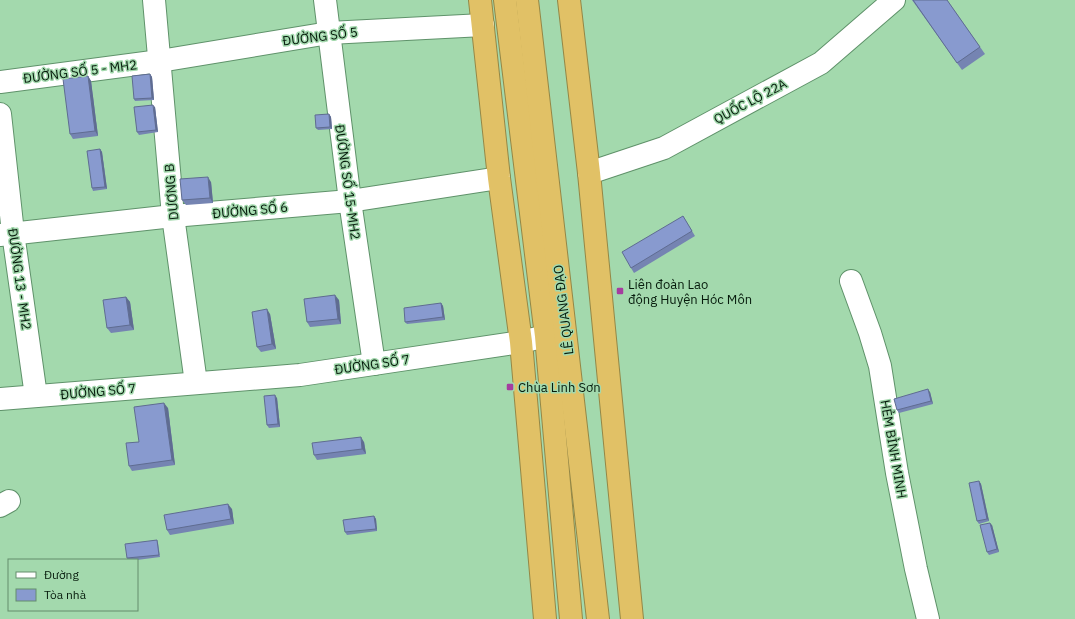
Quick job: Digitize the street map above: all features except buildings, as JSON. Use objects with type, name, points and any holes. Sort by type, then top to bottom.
[{"type":"highway","points":[[480,0],[499,178],[521,342],[545,619]]},
{"type":"highway","name":"LÊ QUANG ĐẠO","points":[[505,0],[546,336],[571,619]]},
{"type":"highway","name":"LÊ QUANG ĐẠO","points":[[527,0],[598,619]]},
{"type":"highway","points":[[569,0],[589,173],[632,619]]},
{"type":"street","name":"DƯƠNG B","points":[[154,0],[173,216],[196,383]]},
{"type":"street","name":"ĐƯỜNG SỐ 15-MH2","points":[[325,0],[350,201],[374,364]]},
{"type":"street","name":"QUỐC LỘ 22A","points":[[589,173],[664,148],[821,63],[894,0]]},
{"type":"street","name":"ĐƯỜNG SỐ 5","points":[[160,61],[329,33],[482,25]]},
{"type":"street","name":"ĐƯỜNG SỐ 5 - MH2","points":[[0,82],[160,61]]},
{"type":"street","name":"ĐƯỜNG 13 - MH2","points":[[0,114],[7,234],[36,396]]},
{"type":"street","name":"ĐƯỜNG SỐ 6","points":[[7,234],[173,216],[350,201],[499,178]]},
{"type":"street","name":"HẺM BÌNH MINH","points":[[851,281],[880,366],[916,570],[928,619]]},
{"type":"street","name":"ĐƯỜNG SỐ 7","points":[[0,399],[300,375],[521,342],[546,336]]},
{"type":"place","name":"Liên đoàn Lao động Huyện Hóc Môn","points":[[620,291]]},
{"type":"place","name":"Chùa Linh Sơn","points":[[510,387]]}]
